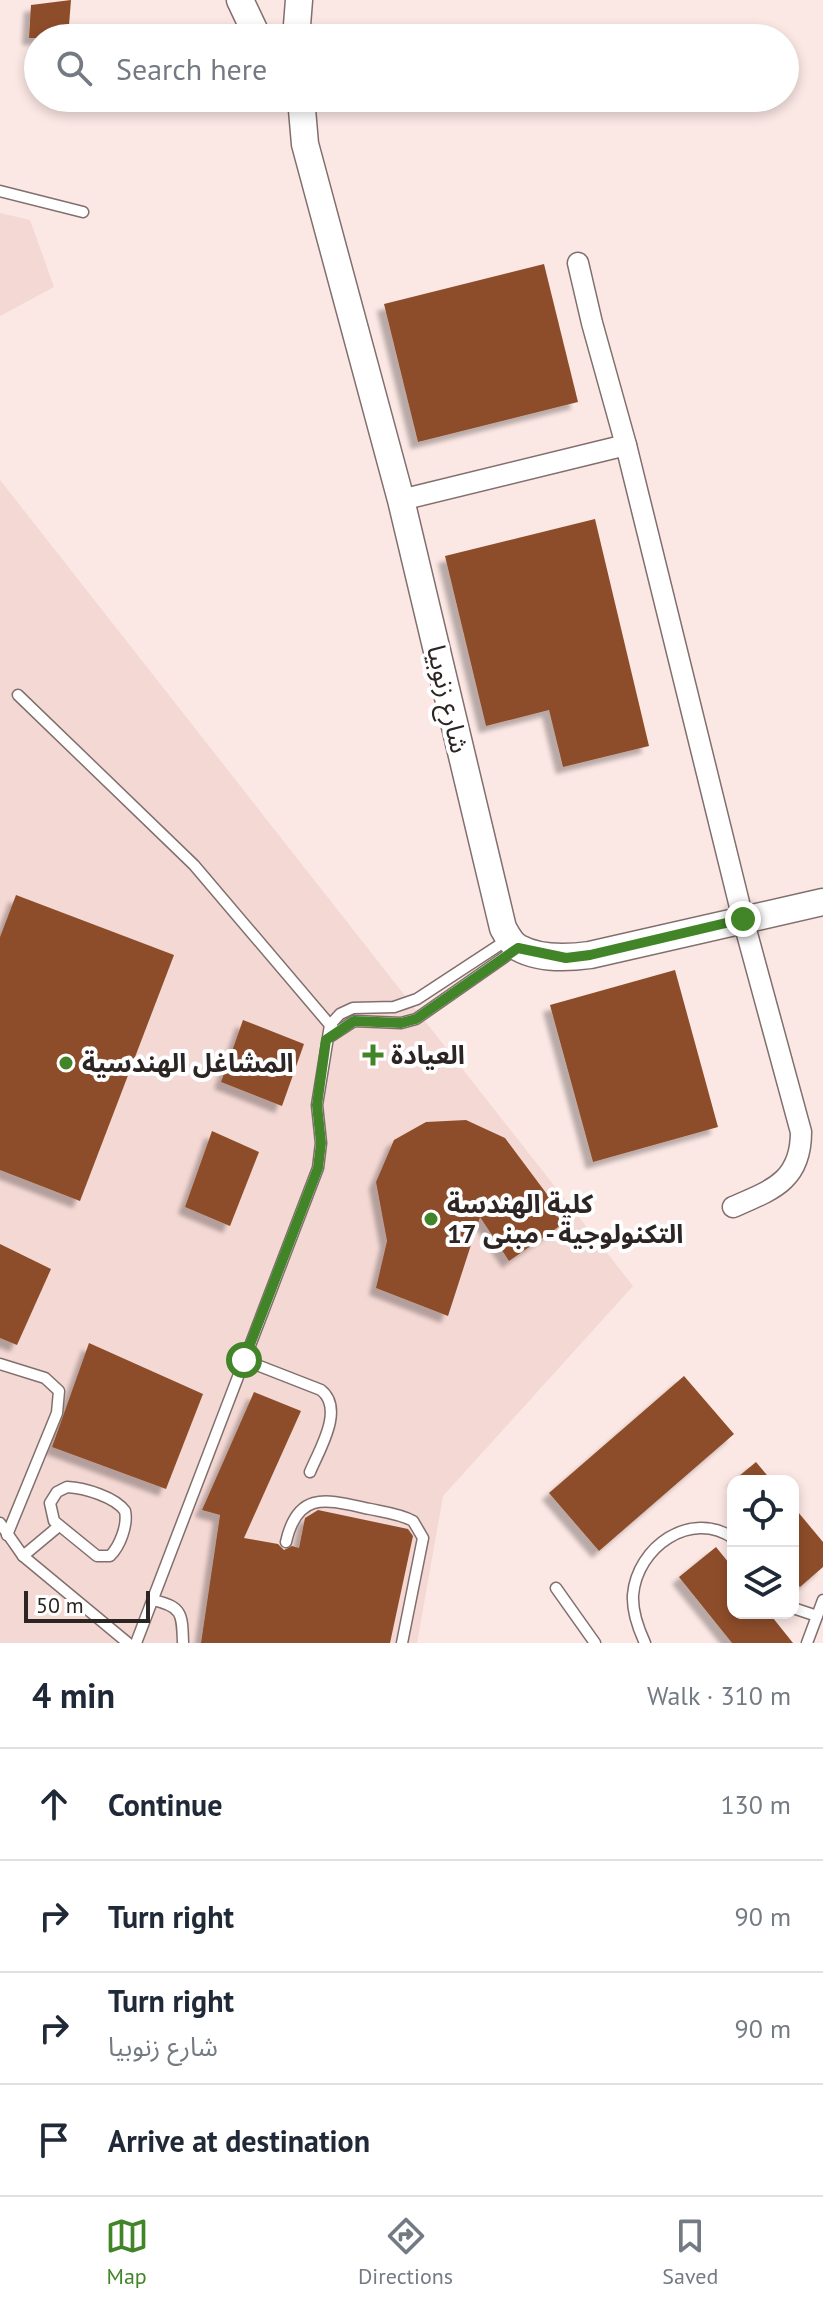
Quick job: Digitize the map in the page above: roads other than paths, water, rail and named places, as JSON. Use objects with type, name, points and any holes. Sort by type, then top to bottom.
[{"type":"street","points":[[240,0],[251,24]]},
{"type":"street","points":[[297,24],[299,0]]},
{"type":"street","name":"شارع زنوبيا","points":[[289,112],[305,144]]},
{"type":"street","name":"شارع زنوبيا","points":[[302,112],[305,144],[401,500],[503,928],[513,943]]},
{"type":"street","points":[[578,263],[743,919],[798,1118],[801,1146],[798,1160],[781,1183],[770,1191],[733,1207]]},
{"type":"street","points":[[401,500],[626,445]]},
{"type":"street","points":[[513,943],[566,958],[590,955],[823,902]]},
{"type":"lane","points":[[0,191],[83,212]]},
{"type":"lane","points":[[18,695],[194,865],[333,1029]]},
{"type":"lane","points":[[136,1643],[318,1168],[321,1143],[317,1105],[326,1040],[340,1014],[353,1008],[402,1005],[513,943]]},
{"type":"lane","points":[[333,1029],[354,1021],[410,1021],[438,1004],[513,943]]},
{"type":"lane","points":[[430,992],[438,1004]]},
{"type":"lane","points":[[402,1005],[410,1021]]},
{"type":"lane","points":[[244,1360],[321,1390],[329,1398],[331,1418],[310,1472]]},
{"type":"lane","points":[[0,1364],[45,1378],[59,1391],[57,1413],[7,1535]]},
{"type":"lane","points":[[67,1487],[115,1502],[123,1507],[127,1517],[116,1550],[106,1557],[93,1554],[59,1526],[51,1515],[50,1503],[57,1492],[67,1487]]},
{"type":"lane","points":[[286,1542],[295,1517],[308,1505],[323,1500],[413,1521],[423,1538],[402,1643]]},
{"type":"lane","points":[[0,1523],[23,1556],[128,1643]]},
{"type":"lane","points":[[23,1556],[59,1526]]},
{"type":"lane","points":[[645,1643],[633,1600],[636,1579],[648,1557],[661,1543],[685,1528],[714,1528],[727,1535]]},
{"type":"lane","points":[[556,1588],[595,1643]]},
{"type":"lane","points":[[153,1600],[178,1610],[183,1643]]},
{"type":"lane","points":[[807,1643],[823,1600]]},
{"type":"lane","points":[[799,1610],[817,1616]]},
{"type":"place","name":"العيادة","points":[[373,1055]]},
{"type":"place","name":"المشاغل الهندسية","points":[[66,1063]]},
{"type":"place","name":"كلية الهندسة التكنولوجية - مبنى 17","points":[[431,1219]]}]
